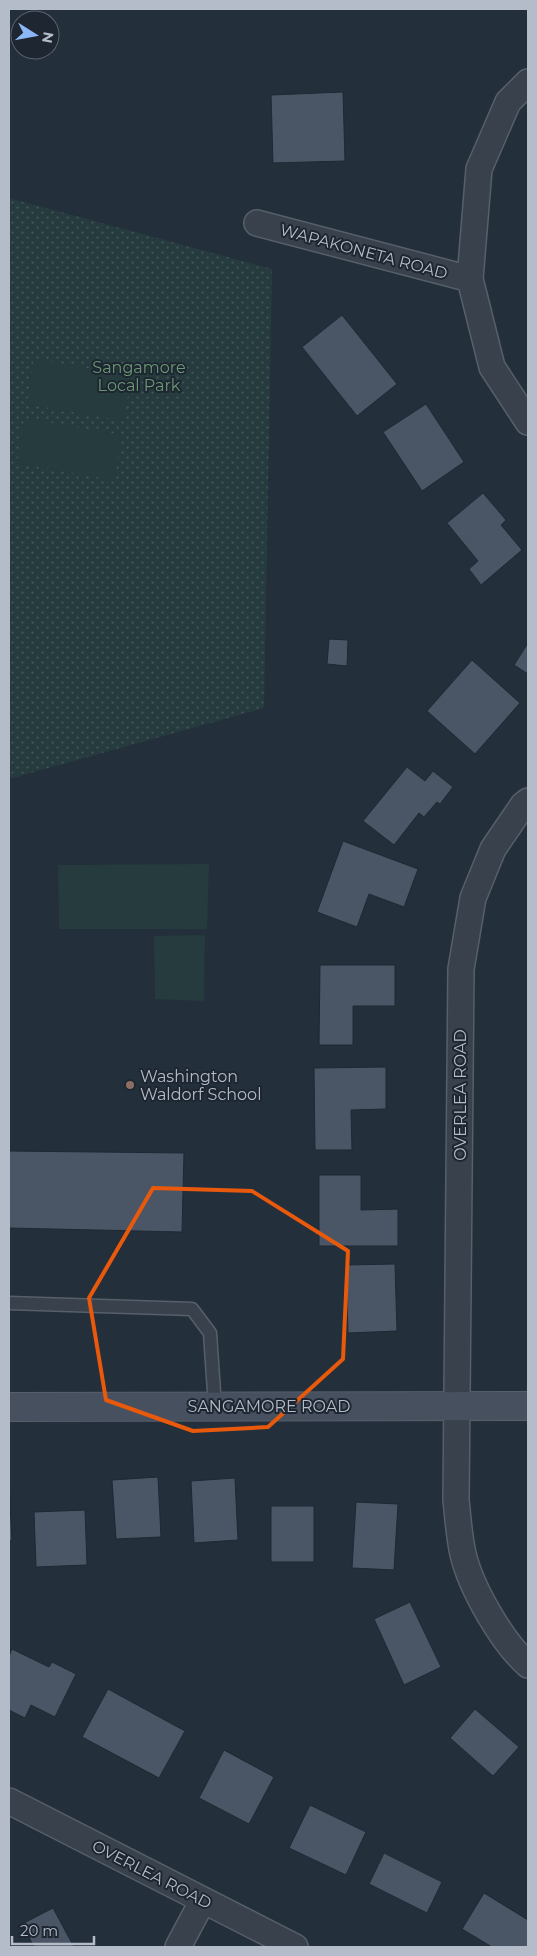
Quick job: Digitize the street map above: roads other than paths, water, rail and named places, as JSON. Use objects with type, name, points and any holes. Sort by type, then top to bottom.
[{"type":"street","points":[[528,82],[508,102],[479,169],[470,279],[492,367],[528,422]]},
{"type":"street","name":"WAPAKONETA ROAD","points":[[257,223],[470,279]]},
{"type":"street","name":"OVERLEA ROAD","points":[[528,800],[493,850],[473,898],[461,969],[456,1500],[463,1555],[485,1609],[520,1658],[528,1665]]},
{"type":"street","name":"SANGAMORE ROAD","points":[[9,1407],[528,1406]]},
{"type":"street","name":"OVERLEA ROAD","points":[[9,1801],[295,1947]]},
{"type":"street","points":[[178,1947],[203,1900]]},
{"type":"lane","points":[[9,1303],[192,1309],[210,1332],[215,1406]]},
{"type":"place","name":"Washington Waldorf School","points":[[130,1085]]},
{"type":"park label","name":"Sangamore Local Park","points":[[139,376]]}]
